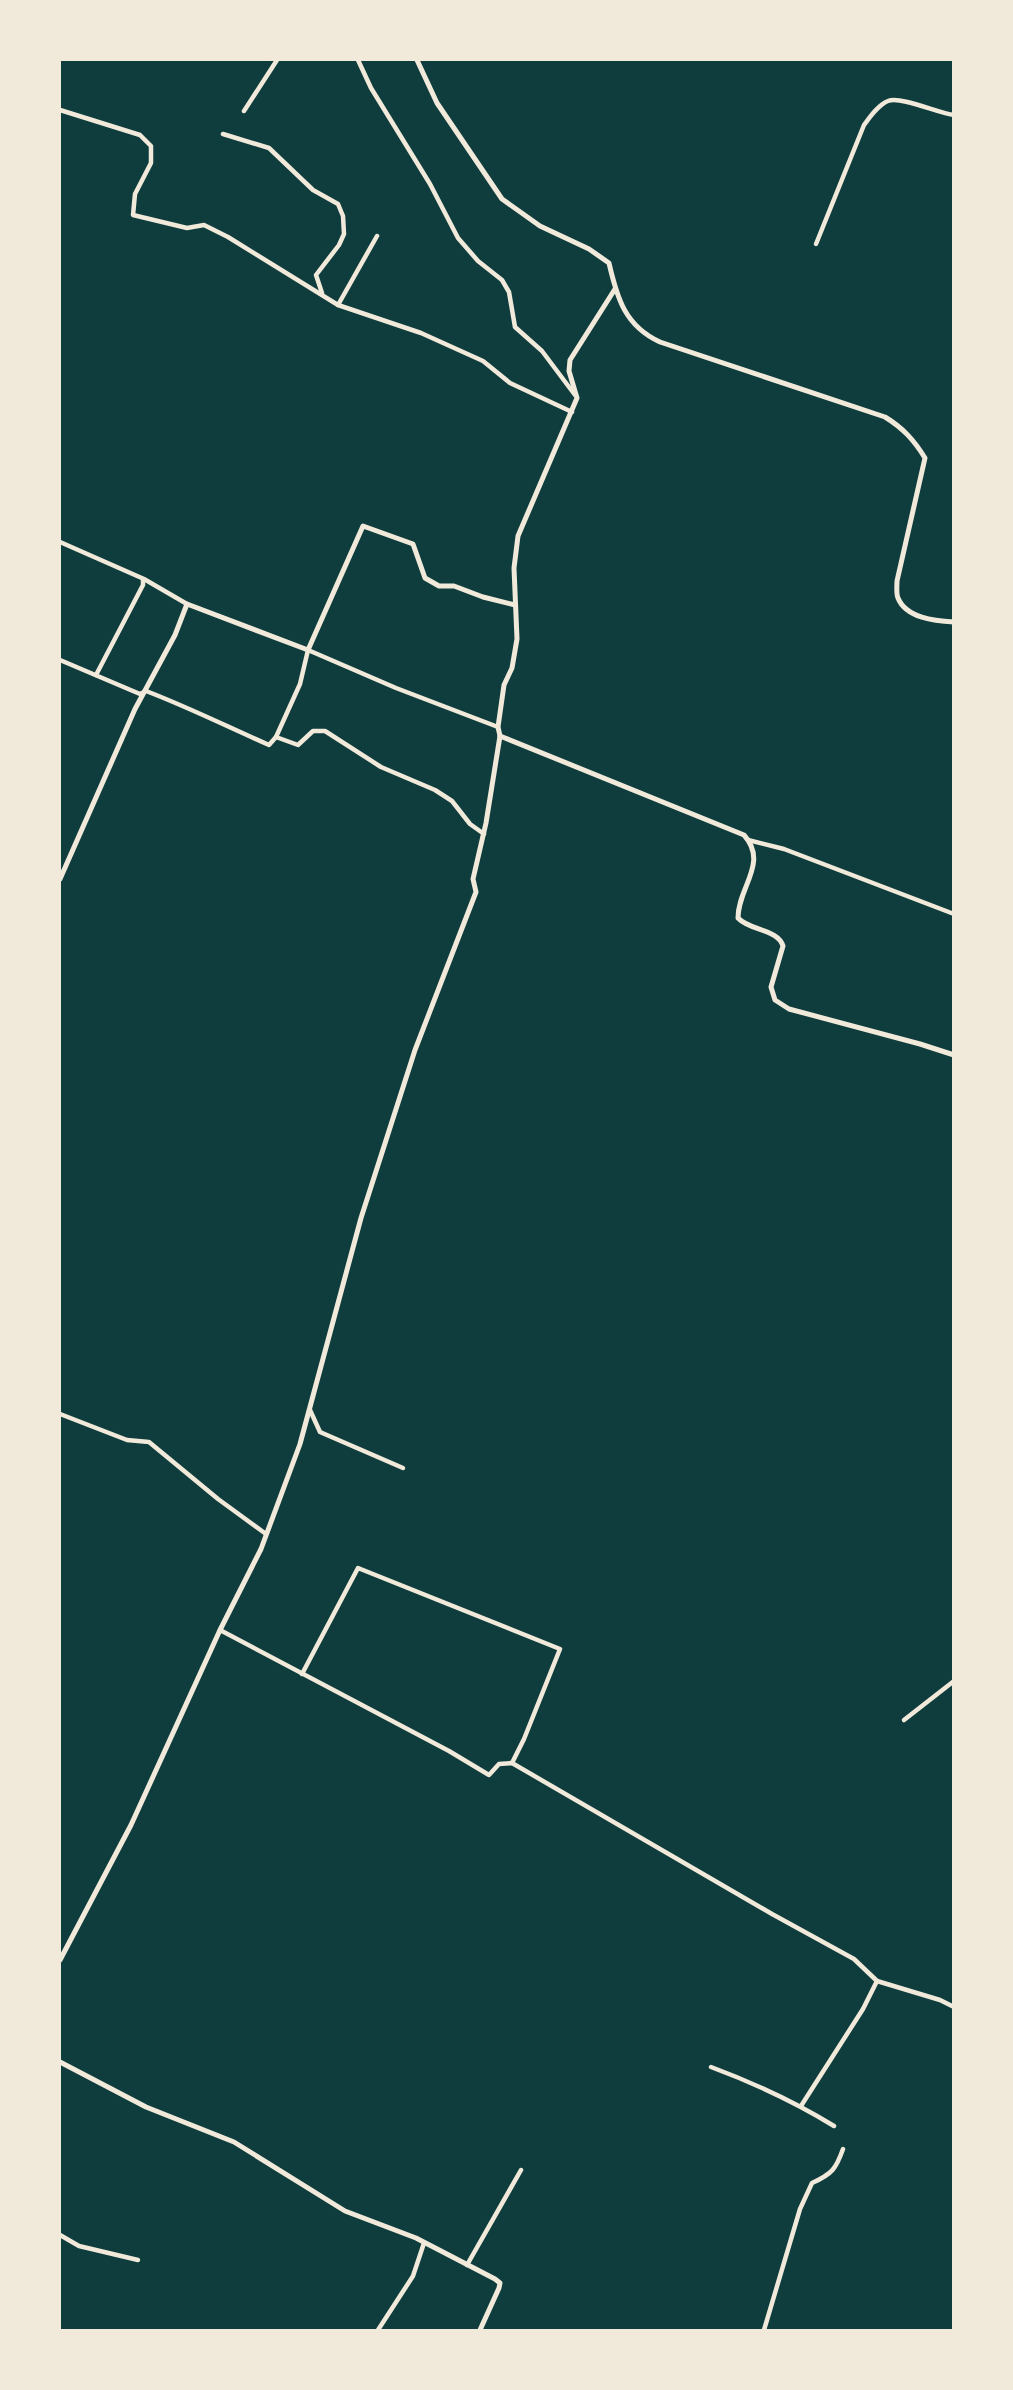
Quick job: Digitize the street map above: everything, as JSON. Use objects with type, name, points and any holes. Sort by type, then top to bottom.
[{"type":"street","points":[[244,111],[277,60]]},
{"type":"street","points":[[358,60],[371,88],[430,184],[458,238],[478,261],[502,280],[509,292],[515,327],[542,351],[577,398]]},
{"type":"street","points":[[416,60],[437,103],[502,199],[540,226],[590,249],[609,263],[615,289],[626,313],[644,334],[660,342],[885,417],[914,440],[926,458],[897,581],[897,597],[906,610],[917,615],[954,622]]},
{"type":"street","points":[[816,244],[864,125],[877,110],[888,101],[898,100],[954,115]]},
{"type":"street","points":[[60,110],[140,135],[151,146],[151,163],[135,194],[133,215],[187,228],[204,225],[338,305],[421,333],[483,361],[510,383],[573,412]]},
{"type":"street","points":[[223,134],[269,148],[313,190],[338,204],[343,216],[344,234],[316,275],[323,295]]},
{"type":"street","points":[[338,305],[377,236]]},
{"type":"street","points":[[60,1959],[131,1825],[266,1534],[310,1410],[360,1218],[415,1049],[476,892],[473,878],[484,834],[500,736],[498,727],[504,685],[512,668],[517,639],[514,568],[518,536],[573,412],[577,398],[569,371],[570,360],[615,289]]},
{"type":"street","points":[[60,660],[140,694],[146,691],[185,706],[270,745],[300,684],[308,650],[363,526],[413,544],[425,578],[439,586],[454,586],[515,605]]},
{"type":"street","points":[[60,542],[144,579],[187,604],[498,727]]},
{"type":"street","points":[[96,675],[144,579]]},
{"type":"street","points":[[60,879],[123,735],[175,635],[187,604]]},
{"type":"street","points":[[276,737],[298,746],[313,731],[325,731],[381,767],[435,790],[452,801],[470,824],[484,834]]},
{"type":"street","points":[[500,736],[744,835],[755,861],[739,905],[738,918],[745,925],[781,940],[783,946],[771,987],[775,1000],[789,1009],[909,1040],[954,1055]]},
{"type":"street","points":[[748,840],[784,849],[954,914]]},
{"type":"street","points":[[310,1410],[320,1432],[403,1468]]},
{"type":"street","points":[[60,1414],[127,1440],[149,1442],[218,1499],[266,1534]]},
{"type":"street","points":[[302,1674],[358,1568],[559,1649],[524,1740],[512,1763]]},
{"type":"street","points":[[220,1630],[449,1751],[489,1775],[499,1764],[512,1763],[854,1959],[877,1981],[940,2000],[954,2007]]},
{"type":"street","points":[[904,1720],[954,1681]]},
{"type":"street","points":[[801,2106],[863,2009],[877,1981]]},
{"type":"street","points":[[60,2062],[146,2107],[234,2142],[345,2211],[424,2243],[500,2283],[480,2330]]},
{"type":"street","points":[[711,2067],[747,2080],[801,2106],[834,2126]]},
{"type":"street","points":[[764,2330],[800,2209],[813,2183],[829,2175],[844,2150]]},
{"type":"street","points":[[467,2265],[522,2170]]},
{"type":"street","points":[[60,2235],[79,2246],[138,2260]]},
{"type":"street","points":[[378,2330],[413,2276],[424,2243]]}]
